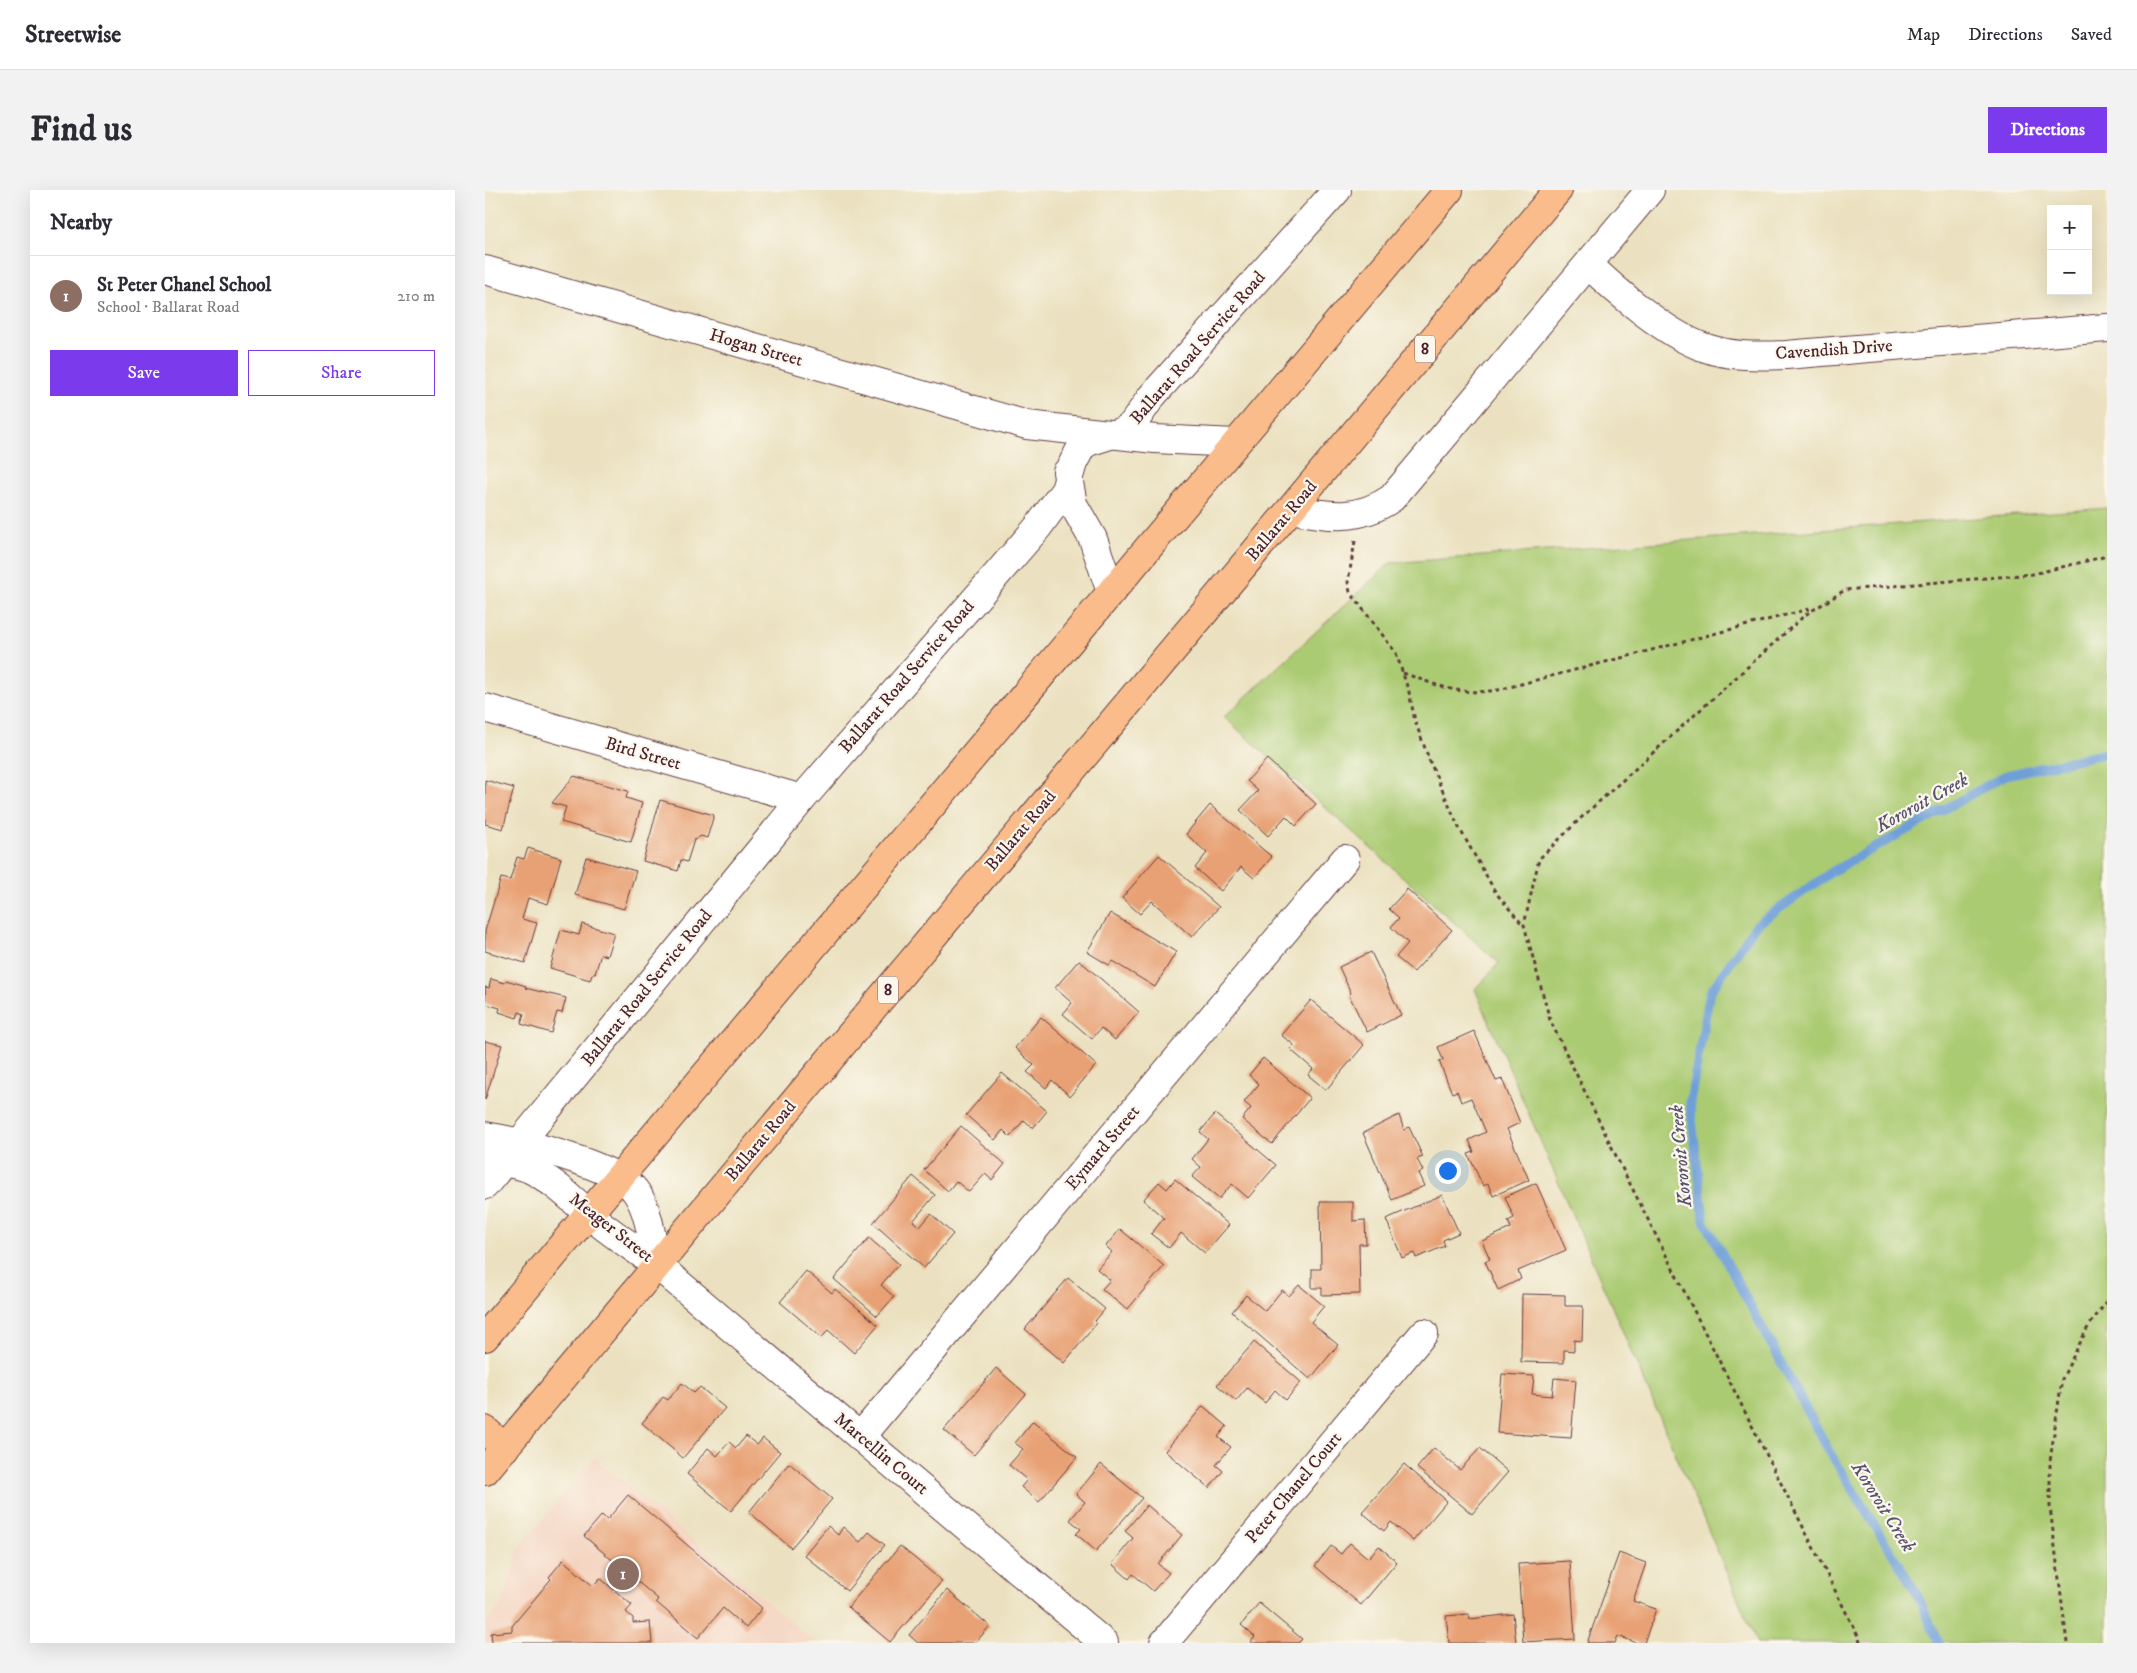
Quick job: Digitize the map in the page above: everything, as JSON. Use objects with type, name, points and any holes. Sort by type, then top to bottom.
[{"type":"highway","points":[[485,1337],[1449,190]]},
{"type":"highway","name":"Ballarat Road","points":[[485,1471],[495,1439],[657,1265],[1557,190]]},
{"type":"street","name":"Ballarat Road Service Road","points":[[485,1185],[502,1154],[802,799],[1038,527],[1063,494],[1069,482],[1073,464],[1082,446],[1088,442],[1123,431],[1133,425],[1152,396],[1337,190]]},
{"type":"street","points":[[1291,509],[1325,516],[1361,514],[1379,507],[1392,498],[1650,190]]},
{"type":"street","name":"Cavendish Drive","points":[[1589,265],[1647,313],[1680,336],[1703,347],[1732,354],[1755,356],[1786,355],[2107,328]]},
{"type":"street","name":"Hogan Street","points":[[485,270],[1027,425],[1155,439],[1235,443]]},
{"type":"street","name":"Hogan Street","points":[[1027,425],[1060,452],[1066,463],[1073,504],[1093,539],[1111,592]]},
{"type":"street","name":"Bird Street","points":[[485,708],[802,799]]},
{"type":"street","name":"Eymard Street","points":[[861,1437],[1345,859]]},
{"type":"street","name":"Meager Street","points":[[485,1136],[502,1154],[539,1173],[560,1188],[588,1214],[657,1265]]},
{"type":"street","name":"Meager Street","points":[[502,1154],[603,1169],[631,1185],[639,1196],[645,1213],[657,1265]]},
{"type":"street","name":"Marcellin Court","points":[[657,1265],[1104,1643]]},
{"type":"street","name":"Peter Chanel Court","points":[[1164,1643],[1424,1333]]},
{"type":"path","points":[[1361,514],[1350,561],[1348,582],[1350,592],[1396,653],[1415,721],[1430,762],[1459,826],[1496,893],[1524,925],[1549,1020],[1860,1643]]},
{"type":"path","points":[[1524,925],[1539,859],[1581,818],[1761,654],[1805,615],[1817,607],[1845,590],[2033,574],[2107,556]]},
{"type":"path","points":[[1403,673],[1455,691],[1476,693],[1498,690],[1817,607]]},
{"type":"path","points":[[2067,1643],[2050,1507],[2050,1460],[2062,1379],[2088,1327],[2107,1300]]},
{"type":"shaded area","points":[[594,1457],[816,1643],[485,1643],[485,1624],[503,1601],[519,1548]]},
{"type":"green space","points":[[2107,508],[2107,1643],[1757,1643],[1475,989],[1499,963],[1224,717],[1390,563]]},
{"type":"building","points":[[1267,759],[1316,804],[1296,826],[1286,816],[1268,836],[1240,810],[1258,791],[1247,781]]},
{"type":"building","points":[[574,776],[628,791],[626,798],[642,803],[631,842],[561,822],[566,807],[552,803]]},
{"type":"building","points":[[485,780],[514,788],[503,829],[485,824]]},
{"type":"building","points":[[660,800],[714,815],[707,838],[701,836],[694,840],[687,862],[681,860],[678,871],[643,861]]},
{"type":"building","points":[[1210,805],[1272,857],[1254,878],[1241,867],[1221,891],[1195,868],[1207,853],[1186,834]]},
{"type":"building","points":[[528,848],[561,858],[548,904],[528,898],[522,919],[537,923],[525,963],[485,951],[485,931],[501,878],[510,880],[517,857],[524,859]]},
{"type":"building","points":[[1159,855],[1219,907],[1192,937],[1152,901],[1140,914],[1122,898]]},
{"type":"building","points":[[586,857],[636,871],[624,909],[575,895]]},
{"type":"building","points":[[1407,889],[1452,930],[1414,972],[1396,957],[1408,943],[1391,927],[1399,918],[1389,909]]},
{"type":"building","points":[[1110,913],[1176,952],[1155,987],[1112,961],[1109,965],[1087,952]]},
{"type":"building","points":[[582,924],[614,933],[607,956],[601,954],[595,974],[593,973],[590,980],[550,968],[561,930],[579,935]]},
{"type":"building","points":[[1371,952],[1401,1015],[1367,1032],[1349,995],[1351,993],[1339,967]]},
{"type":"building","points":[[1079,960],[1139,1012],[1115,1040],[1101,1028],[1092,1039],[1063,1014],[1072,1003],[1055,988]]},
{"type":"building","points":[[491,979],[505,983],[506,980],[526,986],[525,988],[566,998],[562,1013],[557,1012],[551,1033],[521,1024],[524,1014],[519,1012],[517,1018],[499,1012],[500,1008],[486,1004],[485,987],[489,988]]},
{"type":"building","points":[[1311,1000],[1364,1045],[1326,1090],[1308,1075],[1313,1069],[1290,1049],[1294,1045],[1281,1035]]},
{"type":"building","points":[[1041,1017],[1096,1065],[1070,1096],[1052,1080],[1046,1088],[1027,1072],[1034,1065],[1015,1048]]},
{"type":"building","points":[[1474,1031],[1496,1081],[1502,1079],[1520,1123],[1507,1129],[1529,1180],[1493,1196],[1488,1184],[1483,1186],[1468,1154],[1474,1152],[1469,1140],[1486,1132],[1471,1098],[1461,1102],[1457,1091],[1452,1093],[1439,1061],[1443,1060],[1438,1047]]},
{"type":"building","points":[[485,1041],[502,1045],[485,1100]]},
{"type":"building","points":[[1263,1058],[1310,1098],[1272,1144],[1242,1119],[1251,1108],[1244,1102],[1259,1084],[1249,1075]]},
{"type":"building","points":[[1002,1073],[1047,1111],[1033,1128],[1024,1120],[1010,1137],[1003,1130],[995,1140],[966,1115]]},
{"type":"building","points":[[1215,1114],[1276,1165],[1248,1198],[1232,1184],[1219,1199],[1192,1177],[1201,1167],[1192,1159],[1208,1139],[1200,1132]]},
{"type":"building","points":[[1399,1115],[1404,1130],[1409,1127],[1423,1157],[1417,1159],[1423,1171],[1418,1173],[1424,1186],[1392,1200],[1363,1133]]},
{"type":"building","points":[[961,1126],[1005,1164],[992,1180],[985,1174],[969,1192],[956,1181],[948,1191],[924,1170]]},
{"type":"building","points":[[913,1176],[935,1195],[913,1221],[920,1227],[931,1214],[953,1234],[924,1268],[873,1223]]},
{"type":"building","points":[[1175,1179],[1229,1225],[1205,1253],[1181,1233],[1169,1248],[1151,1234],[1164,1218],[1143,1200],[1159,1182],[1167,1189]]},
{"type":"building","points":[[1536,1183],[1566,1250],[1518,1271],[1521,1279],[1498,1290],[1485,1261],[1490,1259],[1482,1241],[1511,1228],[1508,1221],[1514,1218],[1505,1197]]},
{"type":"building","points":[[1442,1195],[1459,1233],[1443,1240],[1445,1246],[1416,1258],[1414,1253],[1402,1258],[1386,1219]]},
{"type":"building","points":[[1320,1202],[1353,1202],[1353,1221],[1365,1220],[1366,1244],[1359,1244],[1360,1294],[1322,1295],[1322,1288],[1312,1288],[1312,1269],[1321,1269]]},
{"type":"building","points":[[1120,1229],[1164,1266],[1127,1310],[1102,1289],[1110,1280],[1097,1269],[1112,1252],[1106,1246]]},
{"type":"building","points":[[869,1238],[899,1264],[881,1285],[894,1297],[877,1316],[834,1279]]},
{"type":"building","points":[[806,1271],[832,1293],[835,1289],[878,1325],[854,1353],[828,1330],[822,1338],[780,1302]]},
{"type":"building","points":[[1068,1278],[1105,1309],[1095,1321],[1097,1323],[1064,1363],[1025,1329]]},
{"type":"building","points":[[1299,1285],[1324,1306],[1311,1322],[1338,1345],[1310,1379],[1232,1312],[1246,1295],[1265,1311],[1282,1290],[1289,1296]]},
{"type":"building","points":[[1522,1294],[1565,1295],[1565,1306],[1583,1306],[1582,1341],[1574,1340],[1574,1351],[1564,1350],[1564,1363],[1521,1362]]},
{"type":"building","points":[[1254,1342],[1301,1382],[1286,1400],[1275,1390],[1265,1403],[1247,1388],[1236,1401],[1217,1385]]},
{"type":"building","points":[[996,1368],[1026,1394],[974,1455],[944,1430]]},
{"type":"building","points":[[1502,1374],[1534,1376],[1532,1394],[1552,1396],[1554,1378],[1576,1380],[1571,1438],[1497,1433]]},
{"type":"building","points":[[682,1383],[694,1393],[700,1387],[725,1408],[683,1458],[642,1423],[663,1397],[668,1400]]},
{"type":"building","points":[[1203,1406],[1227,1426],[1218,1437],[1231,1447],[1216,1465],[1223,1471],[1209,1488],[1165,1451]]},
{"type":"building","points":[[1033,1421],[1077,1457],[1039,1502],[1021,1487],[1027,1480],[1009,1465],[1023,1449],[1015,1443]]},
{"type":"building","points":[[746,1436],[757,1445],[763,1438],[780,1452],[731,1511],[687,1474],[708,1448],[717,1456],[729,1442],[736,1448]]},
{"type":"building","points":[[1434,1448],[1460,1470],[1480,1448],[1508,1472],[1472,1514],[1417,1468]]},
{"type":"building","points":[[789,1463],[832,1499],[791,1548],[749,1512]]},
{"type":"building","points":[[1101,1464],[1142,1498],[1096,1551],[1076,1534],[1081,1529],[1070,1520],[1085,1502],[1076,1494]]},
{"type":"building","points":[[1404,1464],[1447,1501],[1413,1541],[1391,1522],[1384,1531],[1362,1512]]},
{"type":"building","points":[[628,1495],[762,1608],[746,1628],[723,1608],[698,1638],[656,1602],[658,1599],[584,1536],[602,1515],[607,1520]]},
{"type":"building","points":[[1147,1505],[1182,1535],[1158,1564],[1169,1573],[1153,1591],[1133,1574],[1129,1579],[1112,1564],[1133,1538],[1125,1531]]},
{"type":"building","points":[[828,1526],[838,1535],[843,1527],[860,1542],[869,1532],[885,1545],[847,1591],[804,1555]]},
{"type":"building","points":[[1350,1543],[1368,1558],[1379,1546],[1397,1562],[1361,1605],[1315,1566],[1331,1546],[1341,1554]]},
{"type":"building","points":[[900,1546],[942,1581],[890,1642],[848,1607]]},
{"type":"building","points":[[1619,1553],[1646,1563],[1633,1601],[1656,1609],[1644,1643],[1637,1643],[1618,1636],[1615,1643],[1587,1643]]},
{"type":"building","points":[[563,1560],[593,1586],[600,1578],[632,1605],[626,1612],[633,1618],[633,1623],[650,1622],[652,1643],[492,1643],[491,1633],[512,1631],[512,1626],[551,1579],[549,1577]]},
{"type":"building","points":[[1570,1561],[1575,1639],[1523,1642],[1518,1564]]},
{"type":"building","points":[[947,1590],[990,1626],[975,1643],[918,1643],[909,1635]]},
{"type":"building","points":[[1259,1603],[1302,1639],[1298,1643],[1250,1643],[1255,1637],[1241,1625]]},
{"type":"building","points":[[1469,1614],[1470,1619],[1513,1614],[1516,1643],[1449,1643],[1446,1616]]},
{"type":"waterway","name":"Kororoit Creek","points":[[1939,1643],[1916,1592],[1829,1451],[1704,1220],[1690,1102],[1710,992],[1756,925],[1833,871],[2006,775],[2107,753]]},
{"type":"place","name":"St Peter Chanel School","points":[[623,1574]]}]
